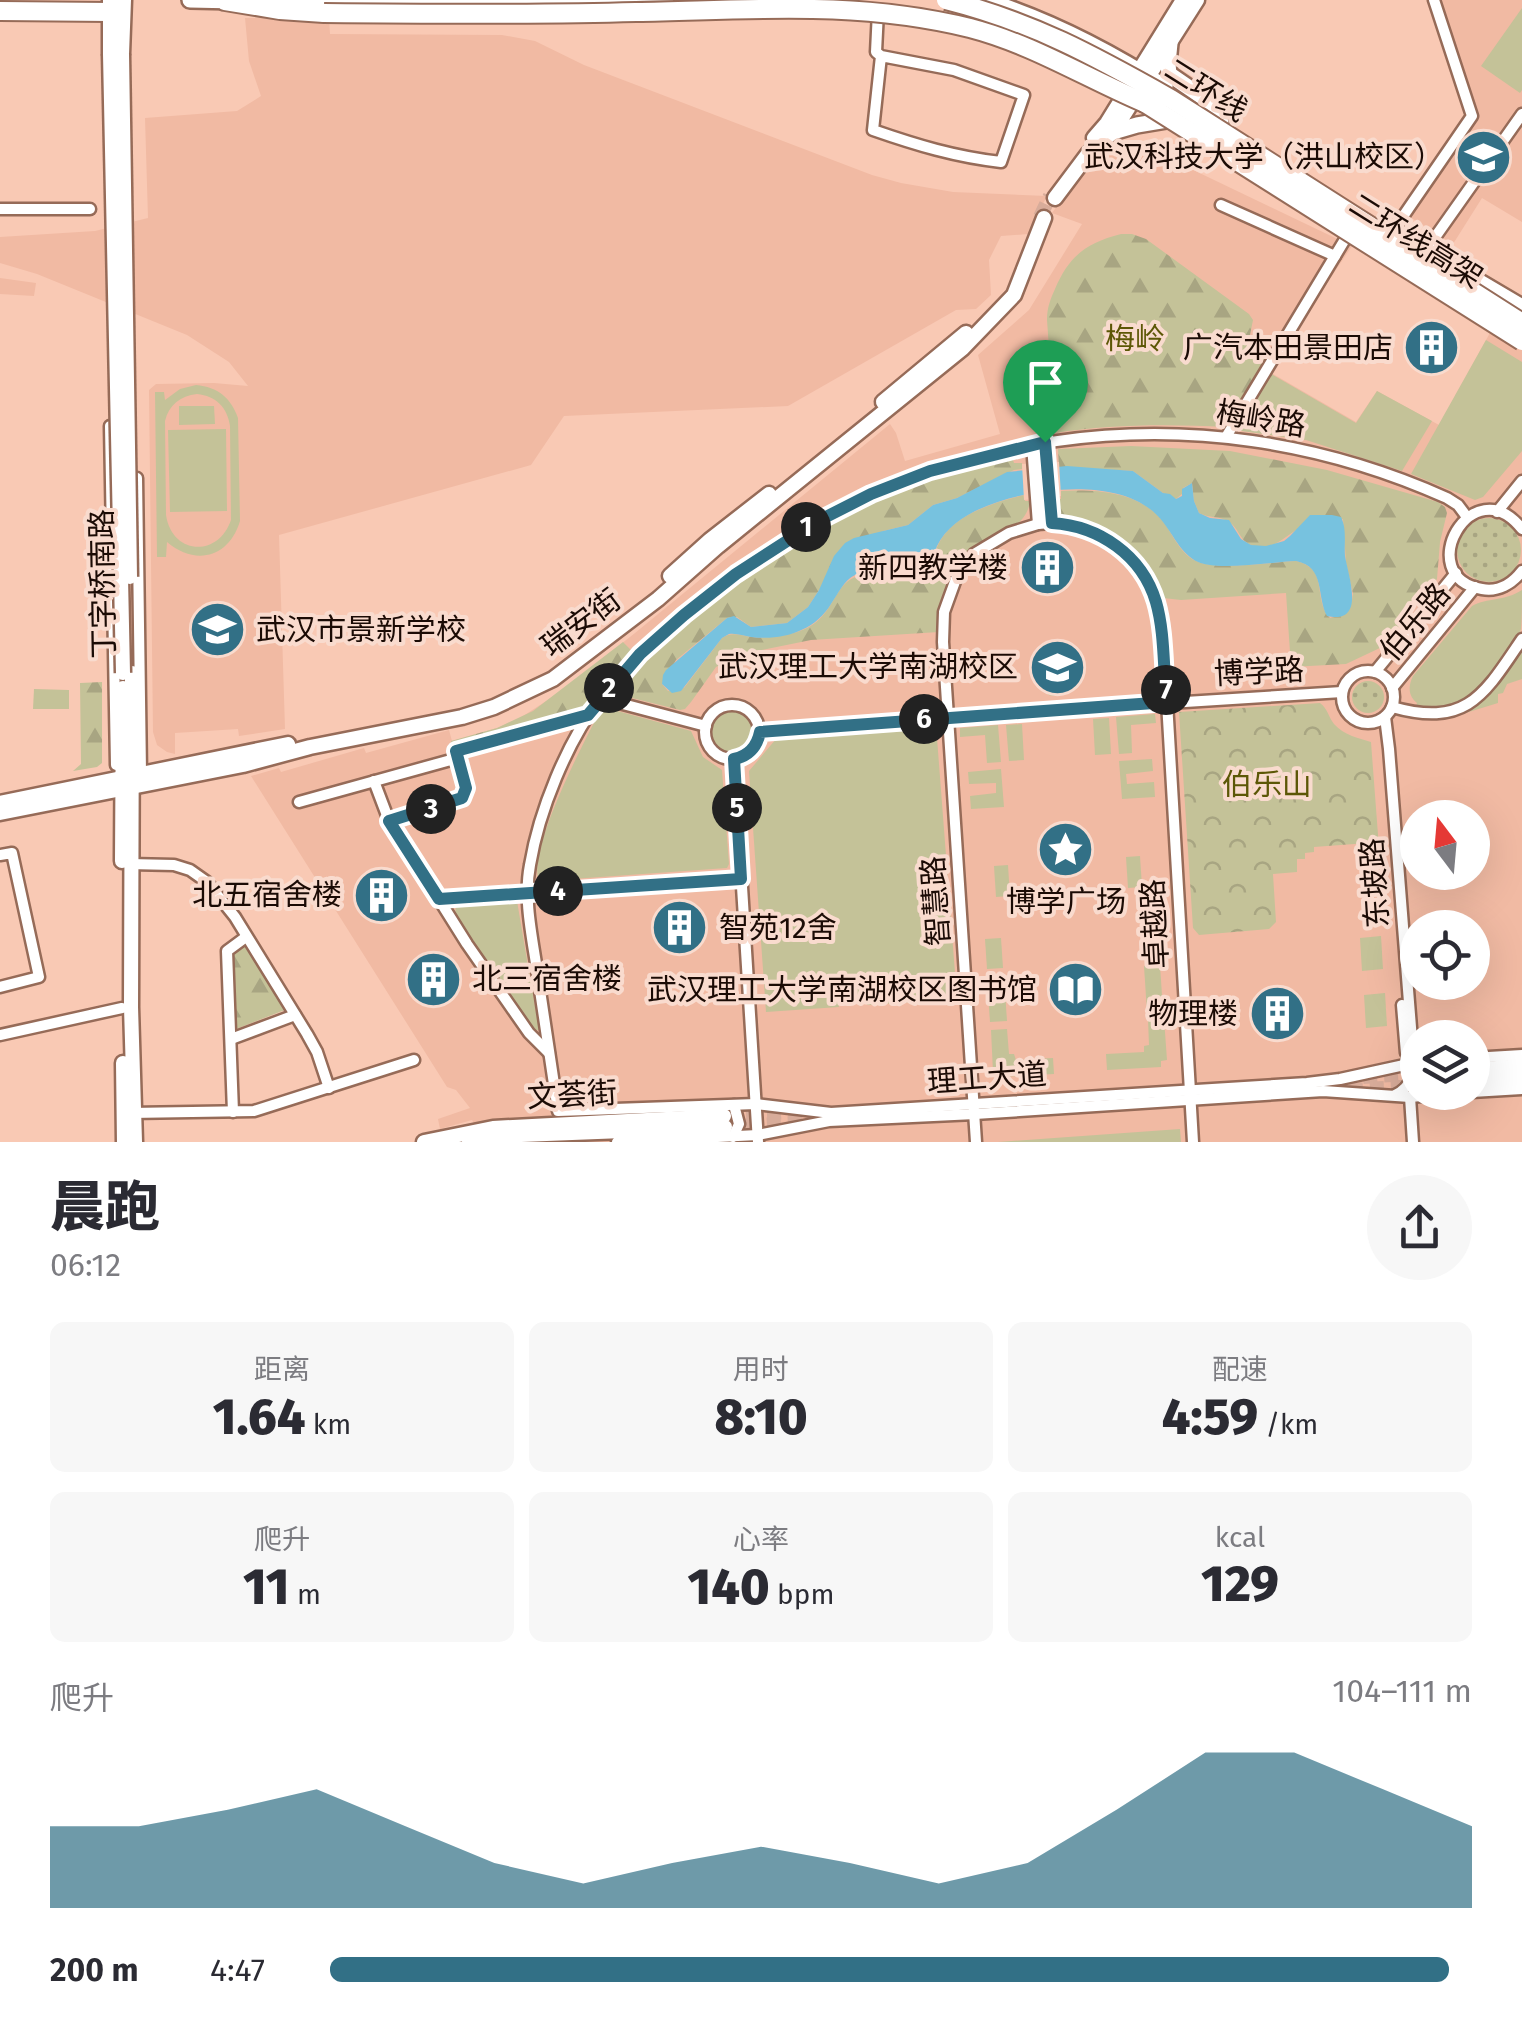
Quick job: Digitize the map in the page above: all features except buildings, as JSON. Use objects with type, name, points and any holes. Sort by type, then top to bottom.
[{"type":"highway","name":"二环线高架","points":[[846,0],[904,7],[1000,31],[1077,62],[1522,338]]},
{"type":"highway","name":"二环线","points":[[946,0],[1021,22],[1112,65],[1522,322]]},
{"type":"highway","points":[[225,1],[324,14],[505,15],[782,6],[895,12],[1003,38],[1135,98]]},
{"type":"highway","points":[[0,11],[115,12]]},
{"type":"main road","points":[[190,0],[808,6],[878,10],[969,28],[1024,46],[1135,98],[1522,338]]},
{"type":"main road","points":[[985,0],[1009,5],[1096,46],[1522,307]]},
{"type":"main road","points":[[1135,98],[1077,157],[1053,197],[1112,132],[1135,98],[1143,73],[1183,0]]},
{"type":"main road","points":[[1143,73],[1170,42],[1196,0]]},
{"type":"main road","name":"丁字桥南路","points":[[115,12],[128,780],[122,1008],[129,1113],[135,1142]]},
{"type":"main road","points":[[1170,42],[1170,74],[1218,107],[1221,122]]},
{"type":"main road","points":[[1112,132],[1168,120]]},
{"type":"main road","name":"瑞安街","points":[[0,802],[242,765],[471,714],[553,679],[658,599],[964,348],[1014,295],[1042,218]]},
{"type":"main road","name":"瑞安街","points":[[0,814],[128,780]]},
{"type":"main road","name":"丁字桥南路","points":[[124,1142],[129,1113],[131,1008],[127,864]]},
{"type":"main road","points":[[1490,1069],[1522,1066]]},
{"type":"main road","points":[[1490,1081],[1522,1078]]},
{"type":"main road","name":"文荟街","points":[[424,1142],[493,1128],[729,1121]]},
{"type":"main road","name":"文荟街","points":[[469,1142],[729,1121]]},
{"type":"street","points":[[1393,231],[1472,116],[1434,0]]},
{"type":"street","points":[[878,10],[876,52],[881,56],[954,70],[1024,95],[1001,162],[938,152],[873,130],[881,56]]},
{"type":"street","points":[[1426,250],[1522,114]]},
{"type":"street","points":[[1221,205],[1336,256]]},
{"type":"street","points":[[0,209],[90,209]]},
{"type":"street","points":[[1226,437],[1350,230]]},
{"type":"street","points":[[110,426],[128,780]]},
{"type":"street","name":"梅岭路","points":[[558,1111],[528,894],[530,864],[546,808],[588,715],[600,698],[670,626],[793,535],[871,494],[974,458],[1045,442],[1153,434],[1226,437],[1310,452],[1379,472],[1446,498],[1467,517]]},
{"type":"street","points":[[1045,442],[1052,523]]},
{"type":"street","points":[[1032,445],[1038,524]]},
{"type":"street","points":[[111,479],[137,478],[128,780]]},
{"type":"street","points":[[1497,512],[1522,481]]},
{"type":"street","points":[[1522,529],[1497,512],[1482,512],[1467,517],[1455,530],[1449,547],[1456,573],[1476,588],[1502,587],[1522,571]]},
{"type":"street","points":[[948,717],[944,612],[963,566],[980,549],[1008,533],[1052,523],[1105,538],[1128,554],[1140,569],[1158,608],[1167,702]]},
{"type":"street","name":"伯乐路","points":[[1375,672],[1456,573]]},
{"type":"street","name":"伯乐路","points":[[1392,688],[1476,588]]},
{"type":"street","points":[[1385,715],[1394,698],[1384,676],[1364,671],[1346,682],[1342,692],[1344,708],[1364,723],[1385,715],[1437,714],[1476,700],[1522,639]]},
{"type":"street","name":"博学路","points":[[760,732],[1342,692]]},
{"type":"street","points":[[600,698],[706,726]]},
{"type":"street","name":"卓越路","points":[[1167,702],[1193,1142]]},
{"type":"street","points":[[735,705],[754,716],[760,732],[754,749],[734,759],[720,756],[710,748],[706,726],[718,708],[735,705]]},
{"type":"street","points":[[389,821],[462,798],[466,788],[456,751],[588,715]]},
{"type":"street","name":"东坡路","points":[[1385,715],[1409,1020]]},
{"type":"street","name":"智慧路","points":[[948,717],[976,1142]]},
{"type":"street","points":[[299,802],[458,758]]},
{"type":"street","points":[[734,759],[758,1139]]},
{"type":"street","points":[[374,781],[389,821],[439,899],[529,1033],[550,1054]]},
{"type":"street","points":[[0,856],[12,853],[39,977],[0,987]]},
{"type":"street","points":[[127,864],[183,868],[196,874],[222,900],[313,1045],[329,1088]]},
{"type":"street","points":[[439,899],[741,879]]},
{"type":"street","points":[[233,1112],[228,951],[246,937]]},
{"type":"street","points":[[0,1035],[122,1008]]},
{"type":"street","points":[[231,1039],[295,1015]]},
{"type":"street","points":[[1490,1057],[1522,1055]]},
{"type":"street","points":[[129,1113],[265,1108],[414,1060]]},
{"type":"street","name":"理工大道","points":[[1190,1095],[1326,1081],[1400,1066]]},
{"type":"street","name":"理工大道","points":[[1490,1090],[1522,1088]]},
{"type":"street","name":"理工大道","points":[[558,1111],[729,1121],[758,1139],[813,1123],[974,1109],[1190,1095],[1323,1091],[1400,1096]]},
{"type":"street","points":[[1394,1095],[1400,1091]]},
{"type":"street","name":"理工大道","points":[[616,1142],[729,1121],[756,1104],[830,1113],[974,1109]]},
{"type":"street","points":[[1411,1110],[1414,1142]]},
{"type":"shaded area","name":"武汉科技大学（洪山校区）","points":[[1434,0],[1522,0],[1522,222],[1482,198],[1453,244],[1405,214],[1472,116]]},
{"type":"shaded area","points":[[245,18],[329,18],[330,34],[502,35],[535,41],[584,65],[872,175],[953,192],[1047,196],[1028,234],[1001,236],[989,260],[991,295],[976,309],[956,310],[788,406],[564,416],[531,465],[279,535],[285,729],[239,736],[238,729],[175,733],[175,754],[157,745],[153,732],[149,390],[156,384],[248,386],[229,362],[187,335],[37,274],[0,263],[0,237],[95,231],[148,218],[145,118],[237,111],[261,96],[249,61]]},
{"type":"shaded area","name":"武汉理工大学南湖校区","points":[[1137,143],[1352,246],[1268,371],[1356,422],[1377,391],[1439,425],[1491,331],[1522,346],[1522,1142],[539,1142],[724,1133],[723,1111],[552,1116],[474,1123],[472,1120],[440,1129],[438,1119],[470,1108],[456,1090],[447,1087],[251,776],[279,768],[281,772],[364,748],[366,753],[449,730],[452,741],[520,718],[635,633],[890,424],[905,461],[1000,434],[978,355],[1029,310],[1082,224],[1052,213],[1090,161]]},
{"type":"shaded area","points":[[0,278],[36,283],[34,296],[0,294]]},
{"type":"green space","points":[[1522,8],[1522,90],[1520,93],[1481,66]]},
{"type":"green space","name":"梅岭","points":[[1121,234],[1146,239],[1253,320],[1248,345],[1268,361],[1226,427],[1140,426],[1055,433],[1047,320],[1050,300],[1066,268],[1080,253]]},
{"type":"green space","points":[[1486,340],[1522,362],[1522,451],[1483,497],[1475,500],[1411,474]]},
{"type":"green space","points":[[1268,372],[1356,423],[1377,391],[1432,421],[1402,471],[1306,440],[1234,430]]},
{"type":"green space","points":[[196,385],[211,388],[223,395],[235,411],[240,521],[228,543],[210,554],[189,554],[167,542],[166,557],[157,557],[155,392],[164,392],[165,400],[180,389]],"holes":[[[197,394],[220,404],[230,426],[231,520],[216,541],[196,547],[177,538],[166,515],[165,421],[180,399]]]},
{"type":"green space","points":[[179,406],[214,406],[215,424],[179,425]]},
{"type":"green space","points":[[226,429],[227,511],[170,512],[168,430]]},
{"type":"green space","points":[[1131,446],[1230,451],[1327,470],[1438,502],[1447,513],[1437,579],[1382,647],[1346,664],[1291,667],[1286,593],[1163,598],[1129,548],[1112,536],[1069,521],[1054,499],[1061,499],[1061,491],[1074,490],[1115,494],[1141,503],[1162,520],[1185,553],[1205,564],[1296,561],[1306,565],[1317,577],[1330,618],[1344,615],[1353,594],[1343,519],[1303,527],[1273,545],[1259,547],[1247,543],[1226,520],[1199,513],[1192,483],[1176,499],[1133,471],[1059,467],[1058,449]]},
{"type":"green space","points":[[1011,454],[1014,463],[1022,463],[1022,469],[933,505],[908,525],[883,531],[787,623],[751,627],[737,617],[727,618],[676,660],[662,684],[668,691],[684,688],[726,636],[773,637],[807,628],[852,578],[879,575],[910,579],[933,569],[935,552],[951,527],[978,510],[1024,495],[1025,501],[1030,501],[1021,520],[974,549],[959,564],[946,592],[939,632],[811,640],[742,654],[716,667],[691,702],[680,710],[620,695],[625,681],[691,616],[764,560],[882,497],[923,480]]},
{"type":"green space","points":[[1489,518],[1512,527],[1521,550],[1512,573],[1489,582],[1466,573],[1457,550],[1466,527]]},
{"type":"green space","points":[[1522,590],[1520,632],[1479,688],[1445,707],[1416,706],[1410,691],[1413,676],[1472,606]]},
{"type":"green space","points":[[623,642],[632,651],[605,679],[581,713],[453,748],[451,741],[497,728],[533,711]]},
{"type":"green space","points":[[1522,648],[1522,679],[1507,684],[1503,693],[1498,694],[1498,703],[1459,715],[1488,694]]},
{"type":"green space","points":[[1054,672],[1063,675],[1063,693],[1054,696],[1045,693],[1042,684],[1045,675]]},
{"type":"green space","points":[[1368,681],[1379,686],[1384,697],[1379,708],[1368,713],[1357,708],[1352,697],[1357,686]]},
{"type":"green space","points":[[102,682],[102,763],[73,771],[81,764],[80,683]]},
{"type":"green space","points":[[34,689],[69,690],[69,709],[33,709]]},
{"type":"green space","name":"伯乐山","points":[[1320,703],[1338,728],[1371,742],[1380,861],[1373,861],[1368,843],[1314,847],[1314,852],[1305,853],[1305,859],[1297,859],[1297,872],[1273,874],[1276,922],[1269,929],[1199,935],[1193,928],[1179,712]]},
{"type":"green space","points":[[610,709],[691,731],[703,757],[722,770],[727,868],[538,879],[542,843],[559,796],[599,713]]},
{"type":"green space","points":[[732,710],[747,717],[754,732],[747,747],[732,754],[717,747],[710,732],[717,717]]},
{"type":"green space","points":[[1155,714],[1156,723],[1131,725],[1132,753],[1119,754],[1116,717]]},
{"type":"green space","points":[[1109,718],[1111,754],[1095,755],[1093,719]]},
{"type":"green space","points":[[1022,724],[1024,760],[1009,761],[1006,725]]},
{"type":"green space","points":[[936,725],[957,999],[867,1005],[867,996],[852,995],[838,999],[839,1007],[766,1012],[749,771],[776,739]]},
{"type":"green space","points":[[998,725],[1001,762],[987,763],[985,735],[960,737],[960,728]]},
{"type":"green space","points":[[1152,759],[1153,771],[1126,774],[1127,784],[1154,782],[1155,797],[1122,799],[1119,761]]},
{"type":"green space","points":[[1001,769],[1004,807],[971,809],[970,796],[996,793],[996,783],[969,784],[968,772]]},
{"type":"green space","points":[[1140,856],[1142,887],[1128,888],[1126,857]]},
{"type":"green space","points":[[1008,865],[1010,896],[996,897],[994,866]]},
{"type":"green space","points":[[517,901],[539,1030],[532,1031],[455,914],[456,906],[461,904]]},
{"type":"green space","points":[[1158,927],[1160,957],[1144,959],[1142,928]]},
{"type":"green space","points":[[1381,936],[1383,969],[1362,971],[1360,938]]},
{"type":"green space","points":[[246,937],[290,1008],[231,1031],[227,951]]},
{"type":"green space","points":[[1001,938],[1003,968],[987,969],[985,939]]},
{"type":"green space","points":[[1160,965],[1163,1011],[1147,1012],[1144,966]]},
{"type":"green space","points":[[1004,976],[1007,1021],[990,1022],[987,977]]},
{"type":"green space","points":[[1385,993],[1387,1026],[1366,1028],[1364,995]]},
{"type":"green space","points":[[1164,1018],[1167,1060],[1161,1061],[1161,1067],[1107,1070],[1106,1054],[1144,1052],[1144,1046],[1149,1045],[1148,1019]]},
{"type":"green space","points":[[1007,1029],[1009,1054],[1014,1054],[1016,1060],[1053,1058],[1054,1074],[1000,1077],[1000,1072],[993,1072],[991,1030]]},
{"type":"green space","points":[[1180,1129],[1181,1142],[998,1142]]},
{"type":"water","points":[[1067,466],[1133,471],[1176,499],[1192,483],[1199,513],[1229,520],[1241,539],[1251,545],[1284,541],[1310,515],[1341,517],[1351,606],[1339,617],[1327,616],[1316,576],[1305,564],[1296,561],[1207,565],[1187,554],[1163,522],[1134,500],[1096,490],[1055,490],[1007,499],[961,519],[943,536],[933,569],[924,578],[855,575],[807,627],[774,637],[729,634],[681,691],[672,693],[662,684],[666,670],[727,618],[734,616],[751,627],[787,623],[808,607],[834,556],[854,538],[908,525],[933,505],[957,498],[1007,472]]},
{"type":"pier","points":[[1059,462],[1061,496],[1024,500],[1022,464]]},
{"type":"tunnel","points":[[1040,217],[1050,196]]},
{"type":"tunnel","points":[[1363,1077],[1400,1074]]},
{"type":"tunnel","points":[[1349,1090],[1400,1087]]},
{"type":"tunnel","points":[[725,1116],[803,1111]]},
{"type":"tunnel","points":[[725,1127],[809,1122]]},
{"type":"place","name":"武汉科技大学（洪山校区）","points":[[1483,157]]},
{"type":"place","name":"广汽本田景田店","points":[[1432,348]]},
{"type":"place","name":"新四教学楼","points":[[1047,568]]},
{"type":"place","name":"武汉市景新学校","points":[[217,630]]},
{"type":"place","name":"武汉理工大学南湖校区","points":[[1057,667]]},
{"type":"place","name":"博学广场","points":[[1066,849]]},
{"type":"place","name":"北五宿舍楼","points":[[381,895]]},
{"type":"place","name":"智苑12舍","points":[[680,928]]},
{"type":"place","name":"北三宿舍楼","points":[[433,979]]},
{"type":"place","name":"武汉理工大学南湖校区图书馆","points":[[1076,990]]},
{"type":"place","name":"物理楼","points":[[1277,1014]]},
{"type":"route","points":[[1045,442],[1052,523],[1086,530],[1112,542],[1128,554],[1150,585],[1158,608],[1167,702],[760,732],[754,749],[734,759],[741,879],[439,899],[389,821],[462,798],[466,788],[456,751],[588,715],[640,654],[684,615],[736,574],[818,521],[871,494],[930,471],[1045,442]]}]
